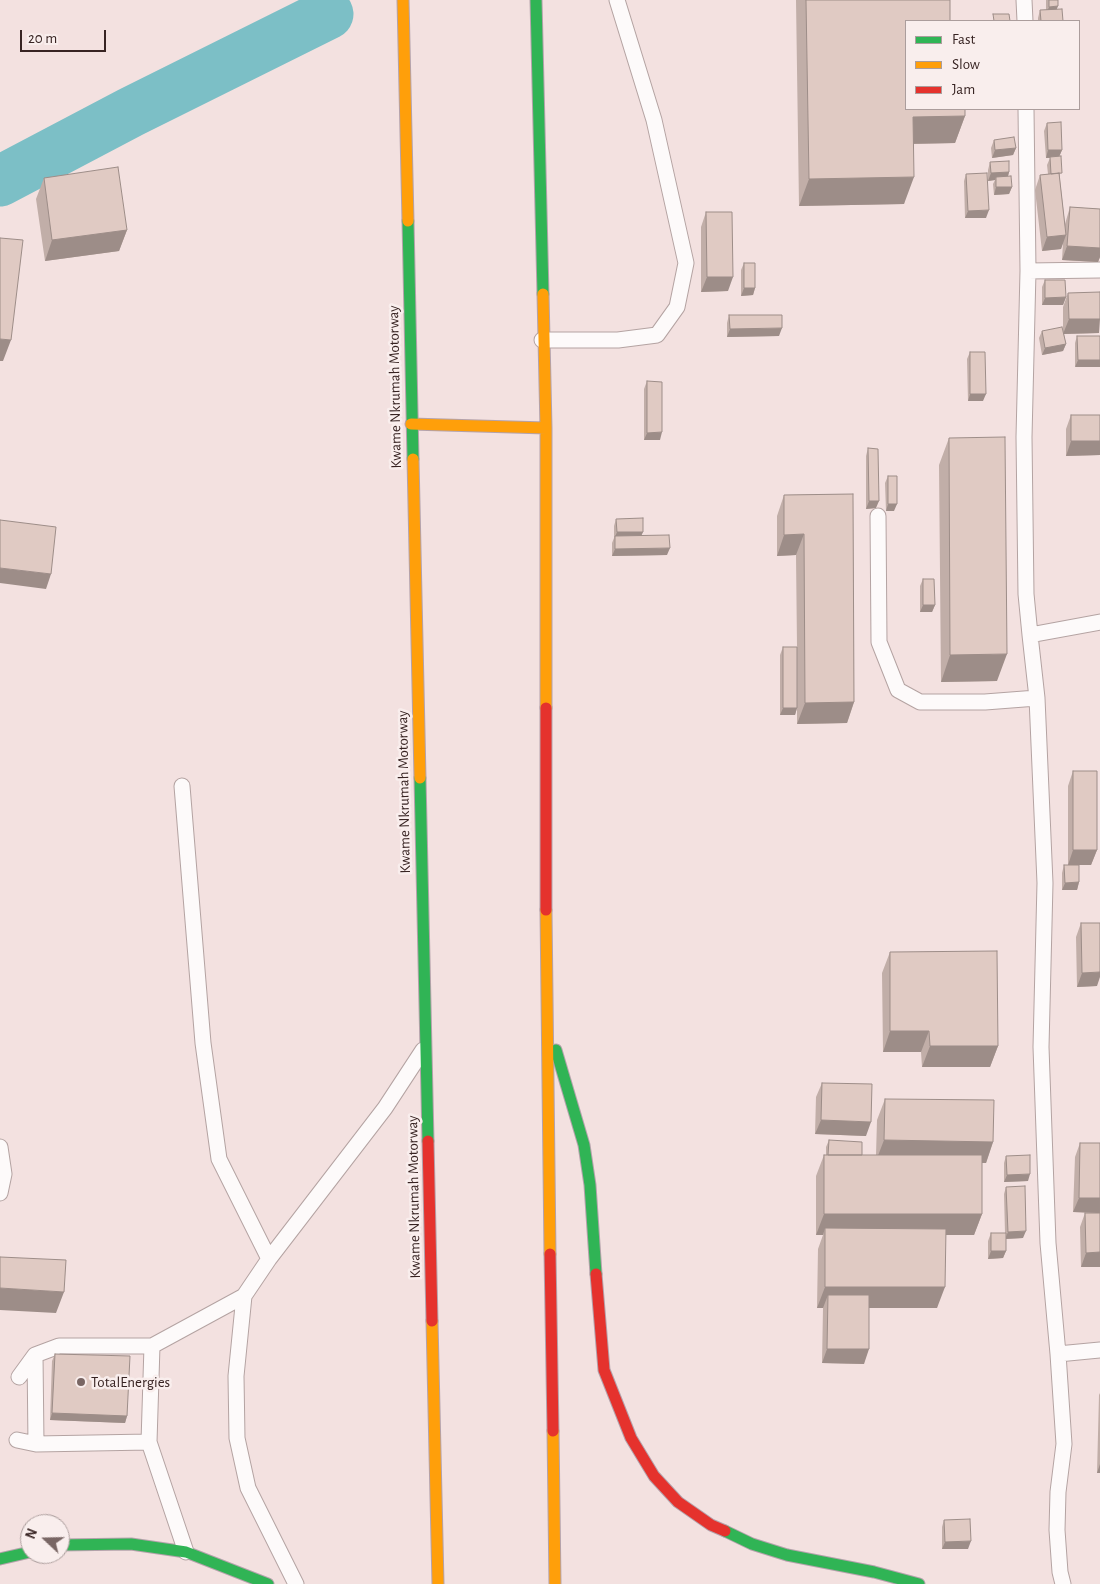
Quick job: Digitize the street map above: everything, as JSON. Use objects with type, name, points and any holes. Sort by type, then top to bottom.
[{"type":"highway","name":"Kwame Nkrumah Motorway","points":[[403,0],[438,1584]]},
{"type":"highway","points":[[536,0],[542,340],[546,428],[546,1019],[555,1584]]},
{"type":"highway","points":[[411,424],[546,428]]},
{"type":"highway","points":[[546,1019],[584,1144],[590,1185],[599,1328],[604,1370],[631,1438],[654,1476],[678,1502],[711,1525],[752,1544],[788,1555],[874,1572],[919,1584]]},
{"type":"highway","points":[[70,1544],[131,1544],[186,1552],[268,1584]]},
{"type":"highway","points":[[0,1559],[20,1554]]},
{"type":"lane","points":[[542,340],[618,340],[657,335],[677,307],[686,263],[654,120],[617,0]]},
{"type":"lane","points":[[1024,0],[1025,20]]},
{"type":"lane","points":[[1026,110],[1028,271],[1024,437],[1026,594],[1037,698],[1045,882],[1041,1047],[1048,1243],[1064,1444],[1058,1492],[1057,1530],[1060,1572],[1063,1584]]},
{"type":"lane","points":[[1028,271],[1100,270]]},
{"type":"lane","points":[[878,516],[879,642],[898,690],[920,702],[985,702],[1037,698]]},
{"type":"lane","points":[[1030,635],[1100,622]]},
{"type":"lane","points":[[182,786],[203,1043],[218,1158],[269,1259]]},
{"type":"lane","points":[[19,1377],[35,1355],[59,1346],[152,1346],[244,1296],[269,1259],[384,1108],[425,1047]]},
{"type":"lane","points":[[0,1147],[4,1174],[0,1193]]},
{"type":"lane","points":[[244,1296],[236,1376],[237,1438],[248,1488],[296,1584]]},
{"type":"lane","points":[[152,1346],[149,1442],[186,1552]]},
{"type":"lane","points":[[1058,1354],[1100,1350]]},
{"type":"lane","points":[[35,1355],[36,1444]]},
{"type":"lane","points":[[17,1440],[36,1444],[149,1442]]},
{"type":"building","points":[[806,0],[950,0],[950,20],[905,20],[905,110],[965,110],[965,116],[913,117],[914,177],[809,179]]},
{"type":"building","points":[[1049,0],[1058,0],[1058,6],[1049,7]]},
{"type":"building","points":[[1062,9],[1063,20],[1041,20],[1040,10]]},
{"type":"building","points":[[993,14],[1009,14],[1010,20],[994,20]]},
{"type":"building","points":[[1061,122],[1062,150],[1048,150],[1047,123]]},
{"type":"building","points":[[1014,137],[1016,148],[995,150],[994,140]]},
{"type":"building","points":[[1061,156],[1062,173],[1051,174],[1050,157]]},
{"type":"building","points":[[1009,161],[1009,172],[991,173],[990,162]]},
{"type":"building","points":[[118,167],[127,230],[52,240],[44,178]]},
{"type":"building","points":[[987,173],[989,210],[968,211],[966,174]]},
{"type":"building","points":[[1059,173],[1066,235],[1047,237],[1040,175]]},
{"type":"building","points":[[1011,176],[1012,187],[996,187],[996,177]]},
{"type":"building","points":[[1070,207],[1100,209],[1100,248],[1067,246]]},
{"type":"building","points":[[706,212],[732,212],[733,277],[707,277]]},
{"type":"building","points":[[0,238],[23,240],[11,340],[0,339]]},
{"type":"building","points":[[744,263],[755,263],[755,288],[744,288]]},
{"type":"building","points":[[1045,280],[1065,280],[1066,297],[1045,298]]},
{"type":"building","points":[[1100,292],[1100,319],[1069,319],[1068,293]]},
{"type":"building","points":[[729,315],[782,315],[782,328],[730,329]]},
{"type":"building","points":[[1062,327],[1066,344],[1045,348],[1042,331]]},
{"type":"building","points":[[1077,336],[1100,336],[1100,360],[1078,360]]},
{"type":"building","points":[[970,352],[985,352],[986,394],[970,394]]},
{"type":"building","points":[[647,381],[662,382],[662,432],[647,433]]},
{"type":"building","points":[[1071,415],[1100,415],[1100,441],[1071,441]]},
{"type":"building","points":[[1005,437],[1007,654],[950,655],[949,438]]},
{"type":"building","points":[[868,448],[878,449],[879,501],[869,501]]},
{"type":"building","points":[[888,476],[897,476],[897,504],[888,504]]},
{"type":"building","points":[[853,494],[854,702],[805,703],[804,534],[784,535],[784,495]]},
{"type":"building","points":[[643,518],[643,532],[617,532],[616,519]]},
{"type":"building","points":[[0,520],[56,527],[51,574],[0,568]]},
{"type":"building","points":[[669,535],[670,548],[615,549],[615,536]]},
{"type":"building","points":[[923,579],[934,579],[935,605],[923,605]]},
{"type":"building","points":[[783,647],[797,647],[797,708],[783,708]]},
{"type":"building","points":[[1073,771],[1097,771],[1097,850],[1073,850]]},
{"type":"building","points":[[1064,865],[1079,865],[1079,882],[1065,883]]},
{"type":"building","points":[[1081,923],[1100,923],[1100,972],[1082,973]]},
{"type":"building","points":[[997,951],[998,1046],[930,1046],[929,1031],[890,1031],[890,952]]},
{"type":"building","points":[[822,1083],[872,1084],[871,1122],[821,1120]]},
{"type":"building","points":[[885,1099],[994,1100],[993,1142],[884,1140]]},
{"type":"building","points":[[829,1140],[862,1142],[862,1155],[828,1155]]},
{"type":"building","points":[[1080,1143],[1100,1143],[1100,1198],[1079,1198]]},
{"type":"building","points":[[824,1155],[982,1155],[982,1214],[824,1214]]},
{"type":"building","points":[[1030,1155],[1030,1174],[1007,1175],[1006,1156]]},
{"type":"building","points":[[1025,1186],[1026,1231],[1008,1232],[1006,1187]]},
{"type":"building","points":[[1085,1213],[1100,1213],[1100,1252],[1086,1253]]},
{"type":"building","points":[[825,1228],[946,1229],[945,1287],[825,1287]]},
{"type":"building","points":[[991,1233],[1006,1233],[1006,1251],[991,1251]]},
{"type":"building","points":[[0,1257],[66,1260],[64,1292],[0,1288]]},
{"type":"building","points":[[828,1295],[869,1295],[869,1349],[827,1349]]},
{"type":"building","points":[[55,1354],[130,1356],[127,1416],[52,1413]]},
{"type":"building","points":[[970,1519],[971,1541],[945,1542],[944,1520]]},
{"type":"waterway","points":[[0,181],[131,112],[328,14]]},
{"type":"traffic: fast","points":[[536,0],[543,294]]},
{"type":"traffic: fast","points":[[408,221],[413,459]]},
{"type":"traffic: fast","points":[[420,778],[428,1141]]},
{"type":"traffic: fast","points":[[556,1050],[584,1145],[590,1185],[596,1274]]},
{"type":"traffic: fast","points":[[725,1531],[752,1544],[787,1555],[874,1572],[919,1584]]},
{"type":"traffic: fast","points":[[70,1545],[131,1544],[186,1552],[268,1584]]},
{"type":"traffic: fast","points":[[0,1559],[20,1554]]},
{"type":"traffic: slow","points":[[403,0],[408,221]]},
{"type":"traffic: slow","points":[[543,294],[546,428],[546,708]]},
{"type":"traffic: slow","points":[[411,424],[546,428]]},
{"type":"traffic: slow","points":[[413,459],[420,778]]},
{"type":"traffic: slow","points":[[546,910],[550,1254]]},
{"type":"traffic: slow","points":[[432,1321],[438,1584]]},
{"type":"traffic: slow","points":[[553,1431],[555,1584]]},
{"type":"traffic: jam","points":[[546,708],[546,910]]},
{"type":"traffic: jam","points":[[428,1141],[432,1321]]},
{"type":"traffic: jam","points":[[550,1254],[553,1431]]},
{"type":"traffic: jam","points":[[596,1274],[604,1370],[631,1438],[654,1476],[678,1502],[711,1525],[725,1531]]},
{"type":"place","name":"TotalEnergies","points":[[81,1382]]}]
